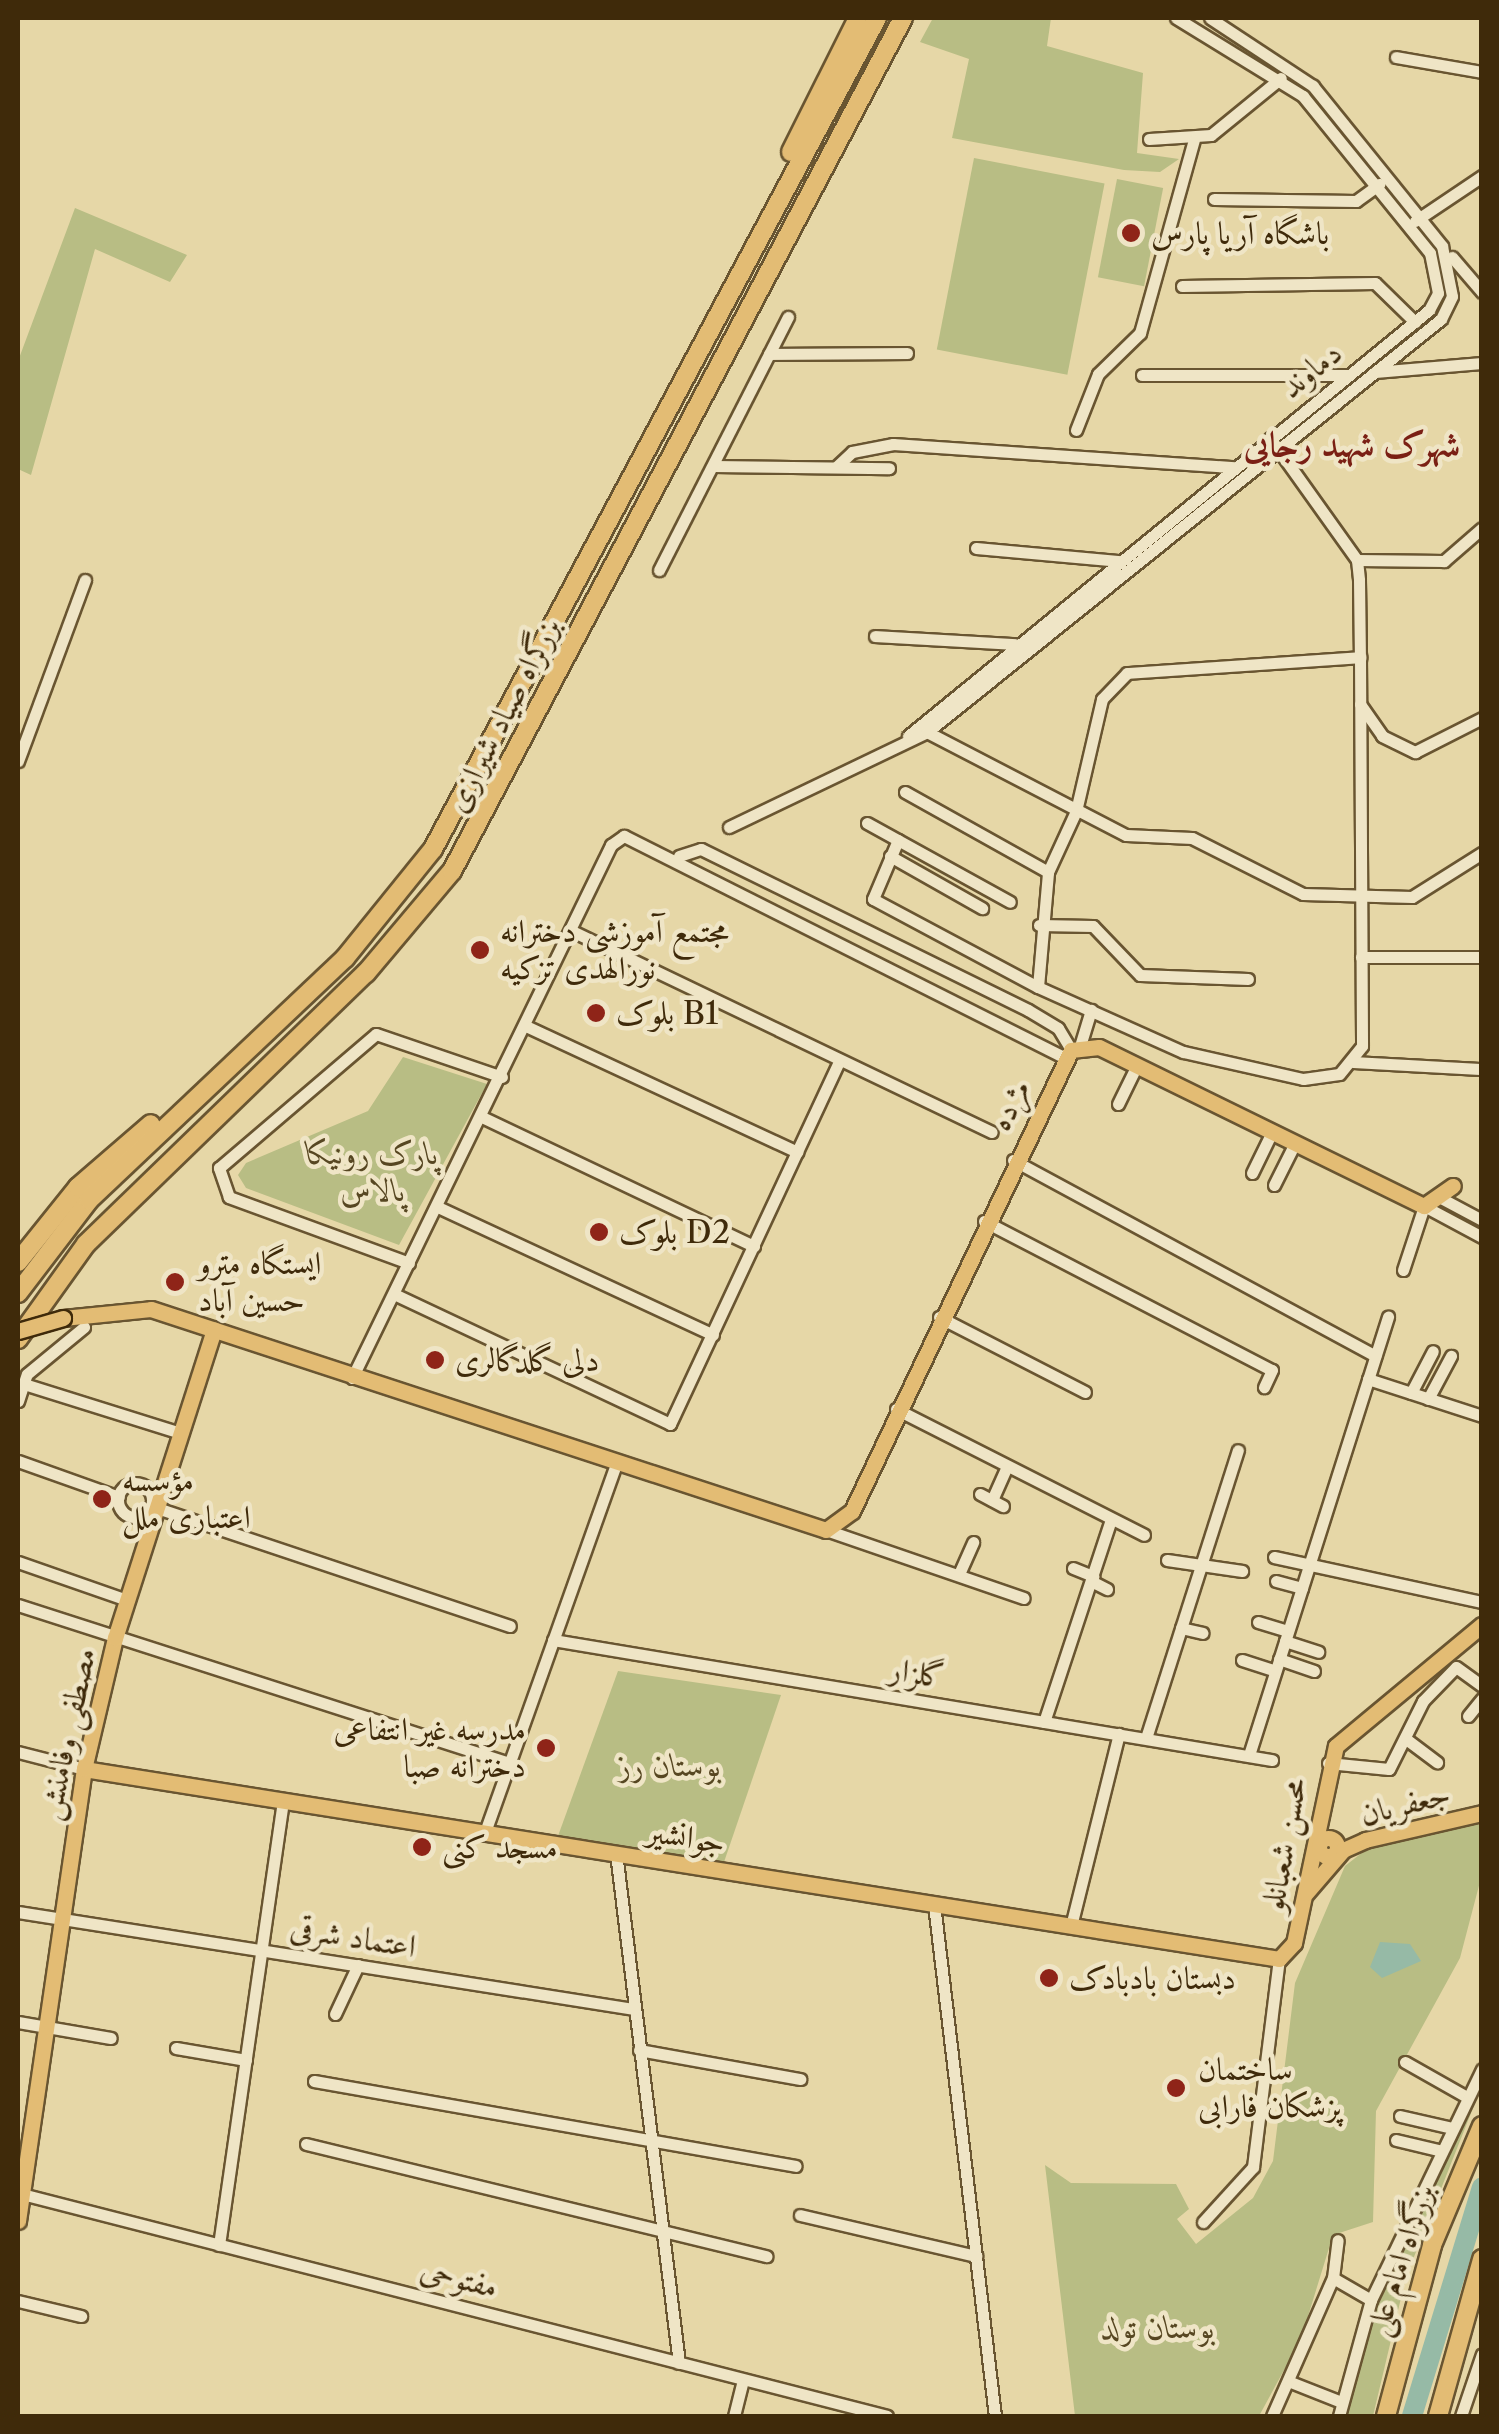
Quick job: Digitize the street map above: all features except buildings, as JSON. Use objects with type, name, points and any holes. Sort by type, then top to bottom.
[{"type":"highway","points":[[707,324],[858,18]]},
{"type":"highway","name":"بزرگراه صیاد شیرازی","points":[[18,1293],[89,1200],[204,1086],[346,958],[433,850],[707,324],[877,18]]},
{"type":"highway","name":"بزرگراه صیاد شیرازی","points":[[18,1339],[86,1244],[366,973],[452,871],[903,18]]},
{"type":"highway","points":[[18,1262],[78,1187],[204,1086]]},
{"type":"highway","name":"بزرگراه امام علی","points":[[1386,2416],[1432,2245],[1482,2126]]},
{"type":"highway","points":[[1438,2416],[1482,2260]]},
{"type":"main road","points":[[1072,1051],[1137,1066],[1294,1143],[1430,1201],[1453,1186]]},
{"type":"main road","name":"مژده","points":[[826,1530],[852,1512],[896,1408],[984,1222],[1072,1051]]},
{"type":"main road","points":[[18,1331],[130,1304],[615,1466],[826,1530]]},
{"type":"main road","name":"مصطفی وفامنش","points":[[18,2220],[84,1768],[115,1638],[152,1510],[214,1330]]},
{"type":"main road","name":"محسن شعبانلو","points":[[1279,1959],[1294,1942],[1328,1764],[1350,1727],[1482,1625]]},
{"type":"main road","name":"جوانشیر","points":[[84,1768],[1279,1959]]},
{"type":"main road","name":"جعفریان","points":[[1342,1850],[1482,1813]]},
{"type":"main road","points":[[1304,1895],[1342,1850],[1312,1843]]},
{"type":"street","name":"دماوند","points":[[908,736],[927,732],[1128,571],[1239,473],[1270,438],[1415,322],[1438,292],[1438,273],[1409,226],[1281,78],[1176,18]]},
{"type":"street","name":"دماوند","points":[[729,828],[908,736],[1119,560],[1239,473],[1278,450],[1440,320],[1452,283],[1442,246],[1420,217],[1313,86],[1210,18]]},
{"type":"street","points":[[1396,57],[1482,72]]},
{"type":"street","points":[[1149,139],[1194,140],[1230,126],[1281,78]]},
{"type":"street","points":[[1076,430],[1098,374],[1140,333],[1194,140]]},
{"type":"street","points":[[1409,226],[1482,176]]},
{"type":"street","points":[[1214,199],[1356,201],[1388,177]]},
{"type":"street","points":[[1442,246],[1482,292]]},
{"type":"street","points":[[1182,286],[1374,284],[1415,322]]},
{"type":"street","points":[[659,570],[788,316]]},
{"type":"street","points":[[770,354],[907,353]]},
{"type":"street","points":[[1375,372],[1482,363]]},
{"type":"street","points":[[1142,375],[1349,375]]},
{"type":"street","points":[[1270,438],[1357,560],[1361,957],[1353,1062]]},
{"type":"street","points":[[836,467],[852,452],[893,444],[1239,473]]},
{"type":"street","points":[[714,466],[890,468]]},
{"type":"street","points":[[1357,560],[1444,560],[1482,528]]},
{"type":"street","points":[[976,548],[1119,560],[1128,571]]},
{"type":"street","points":[[18,760],[85,580]]},
{"type":"street","points":[[875,636],[1015,644]]},
{"type":"street","points":[[1038,986],[1039,925],[1048,872],[1076,811],[1088,736],[1127,674],[1360,657]]},
{"type":"street","points":[[1360,704],[1382,736],[1415,752],[1482,718]]},
{"type":"street","points":[[927,732],[1126,836],[1192,838],[1303,894],[1412,897],[1482,853]]},
{"type":"street","points":[[905,792],[1048,872]]},
{"type":"street","points":[[867,823],[1010,902]]},
{"type":"street","points":[[352,1378],[484,1118],[574,932],[611,845],[640,837],[1072,1051]]},
{"type":"street","points":[[898,840],[873,899],[1038,986],[1183,1052],[1303,1079],[1322,1080],[1353,1062],[1480,1069]]},
{"type":"street","points":[[678,856],[701,849],[1028,1010],[1058,1028],[1072,1051]]},
{"type":"street","points":[[890,856],[982,908]]},
{"type":"street","points":[[1039,925],[1093,926],[1140,975],[1248,979]]},
{"type":"street","points":[[574,932],[838,1063],[992,1132]]},
{"type":"street","points":[[1361,957],[1482,958]]},
{"type":"street","points":[[1072,1051],[1091,1010]]},
{"type":"street","points":[[528,1027],[797,1152]]},
{"type":"street","points":[[409,1263],[229,1197],[219,1168],[376,1034],[502,1077]]},
{"type":"street","points":[[394,1294],[670,1424],[838,1063]]},
{"type":"street","points":[[1118,1104],[1137,1066]]},
{"type":"street","points":[[484,1118],[754,1246]]},
{"type":"street","points":[[1252,1173],[1272,1132]]},
{"type":"street","points":[[1274,1185],[1294,1143]]},
{"type":"street","points":[[1014,1160],[1375,1356]]},
{"type":"street","points":[[1430,1201],[1482,1220]]},
{"type":"street","points":[[1430,1201],[1482,1238]]},
{"type":"street","points":[[1403,1270],[1430,1201]]},
{"type":"street","points":[[440,1208],[713,1334]]},
{"type":"street","points":[[984,1222],[1272,1370],[1264,1387]]},
{"type":"street","points":[[1249,1756],[1388,1316]]},
{"type":"street","points":[[940,1318],[1086,1392]]},
{"type":"street","points":[[18,1400],[24,1384],[84,1327]]},
{"type":"street","points":[[1411,1393],[1433,1351]]},
{"type":"street","points":[[1428,1399],[1451,1356]]},
{"type":"street","points":[[1368,1379],[1482,1416]]},
{"type":"street","points":[[24,1384],[180,1433]]},
{"type":"street","points":[[896,1408],[1144,1535]]},
{"type":"street","points":[[1146,1738],[1238,1450]]},
{"type":"street","points":[[18,1461],[119,1497]]},
{"type":"street","points":[[485,1832],[615,1466]]},
{"type":"street","points":[[992,1500],[1007,1467]]},
{"type":"street","points":[[119,1497],[129,1485],[145,1486]]},
{"type":"street","points":[[145,1486],[152,1510]]},
{"type":"street","points":[[145,1486],[152,1510]]},
{"type":"street","points":[[119,1497],[123,1512],[152,1510],[510,1626]]},
{"type":"street","points":[[1044,1722],[1111,1520]]},
{"type":"street","points":[[826,1530],[1024,1598]]},
{"type":"street","points":[[958,1574],[973,1542]]},
{"type":"street","points":[[1274,1557],[1482,1602]]},
{"type":"street","points":[[1167,1560],[1242,1570]]},
{"type":"street","points":[[18,1562],[127,1600]]},
{"type":"street","points":[[1073,1568],[1107,1589]]},
{"type":"street","points":[[1276,1581],[1302,1588]]},
{"type":"street","points":[[18,1605],[510,1764]]},
{"type":"street","points":[[1258,1622],[1318,1652]]},
{"type":"street","points":[[1181,1628],[1202,1634]]},
{"type":"street","name":"گلزار","points":[[553,1640],[1272,1760]]},
{"type":"street","points":[[1242,1660],[1314,1672]]},
{"type":"street","points":[[1328,1764],[1389,1769],[1423,1701],[1456,1667],[1482,1686]]},
{"type":"street","points":[[1468,1716],[1482,1699]]},
{"type":"street","points":[[1071,1926],[1118,1734]]},
{"type":"street","points":[[1406,1739],[1437,1762]]},
{"type":"street","points":[[18,1752],[84,1768]]},
{"type":"street","points":[[219,2245],[283,1800]]},
{"type":"street","points":[[616,1853],[679,2363]]},
{"type":"street","points":[[934,1904],[995,2416]]},
{"type":"street","name":"اعتماد شرقی","points":[[18,1912],[634,2009]]},
{"type":"street","points":[[1202,2222],[1253,2166],[1279,1959]]},
{"type":"street","points":[[335,2014],[358,1965]]},
{"type":"street","points":[[18,2022],[111,2038]]},
{"type":"street","points":[[176,2048],[246,2060]]},
{"type":"street","points":[[639,2050],[800,2078]]},
{"type":"street","points":[[1405,2062],[1465,2096]]},
{"type":"street","points":[[1340,2416],[1372,2300],[1465,2096],[1482,2069]]},
{"type":"street","points":[[314,2081],[796,2166]]},
{"type":"street","points":[[1400,2116],[1452,2128]]},
{"type":"street","points":[[1396,2140],[1442,2151]]},
{"type":"street","points":[[306,2144],[767,2256]]},
{"type":"street","name":"مفتوحی","points":[[20,2194],[887,2416]]},
{"type":"street","points":[[800,2214],[976,2256]]},
{"type":"street","points":[[1272,2416],[1334,2278],[1338,2240]]},
{"type":"street","points":[[1334,2278],[1372,2300]]},
{"type":"street","points":[[18,2301],[80,2316]]},
{"type":"street","points":[[1462,2416],[1476,2383],[1482,2354]]},
{"type":"street","points":[[734,2416],[743,2380]]},
{"type":"street","points":[[1288,2381],[1341,2402]]},
{"type":"green space","points":[[933,18],[1051,18],[1047,46],[1143,73],[1137,153],[1179,159],[1160,172],[1124,170],[952,138],[969,59],[920,42]]},
{"type":"green space","points":[[974,158],[1105,183],[1067,375],[937,349]]},
{"type":"green space","name":"باشگاه آریا پارس","points":[[1117,179],[1163,188],[1144,286],[1098,277]]},
{"type":"green space","points":[[75,208],[187,255],[170,282],[95,249],[31,475],[18,469],[18,361]]},
{"type":"green space","name":"پارک رونیکا پالاس","points":[[403,1057],[487,1084],[399,1245],[246,1188],[238,1175],[246,1163],[368,1111]]},
{"type":"green space","name":"بوستان رز","points":[[618,1671],[781,1695],[723,1865],[558,1836]]},
{"type":"green space","name":"بوستان تولد","points":[[1481,1823],[1481,1878],[1460,1958],[1376,2111],[1373,2222],[1333,2235],[1301,2339],[1259,2416],[1075,2416],[1045,2165],[1071,2183],[1176,2184],[1189,2209],[1177,2219],[1196,2244],[1253,2198],[1273,2161],[1295,1983],[1345,1866],[1368,1848]]},
{"type":"green space","points":[[1481,2088],[1406,2277],[1373,2416],[1347,2416],[1378,2305]]},
{"type":"shaded area","points":[[1380,1942],[1410,1944],[1421,1961],[1382,1978],[1370,1967]]},
{"type":"waterway","points":[[1412,2416],[1482,2187]]},
{"type":"place","name":"باشگاه آریا پارس","points":[[1131,233]]},
{"type":"place","name":"مجتمع آموزشی دخترانه نورالهدی تزکیه","points":[[480,950]]},
{"type":"place","name":"بلوک B1","points":[[596,1013]]},
{"type":"place","name":"بلوک D2","points":[[599,1232]]},
{"type":"place","name":"ایستگاه مترو حسین آباد","points":[[175,1282]]},
{"type":"place","name":"دلی گلدگالری","points":[[435,1360]]},
{"type":"place","name":"مؤسسه اعتباری ملل","points":[[102,1499]]},
{"type":"place","name":"مدرسه غیر انتفاعی دخترانه صبا","points":[[546,1748]]},
{"type":"place","name":"مسجد کنی","points":[[422,1847]]},
{"type":"place","name":"دبستان بادبادک","points":[[1049,1978]]},
{"type":"place","name":"ساختمان پزشکان فارابی","points":[[1176,2088]]},
{"type":"district","name":"شهرک شهید رجایی","points":[[1352,444]]}]
